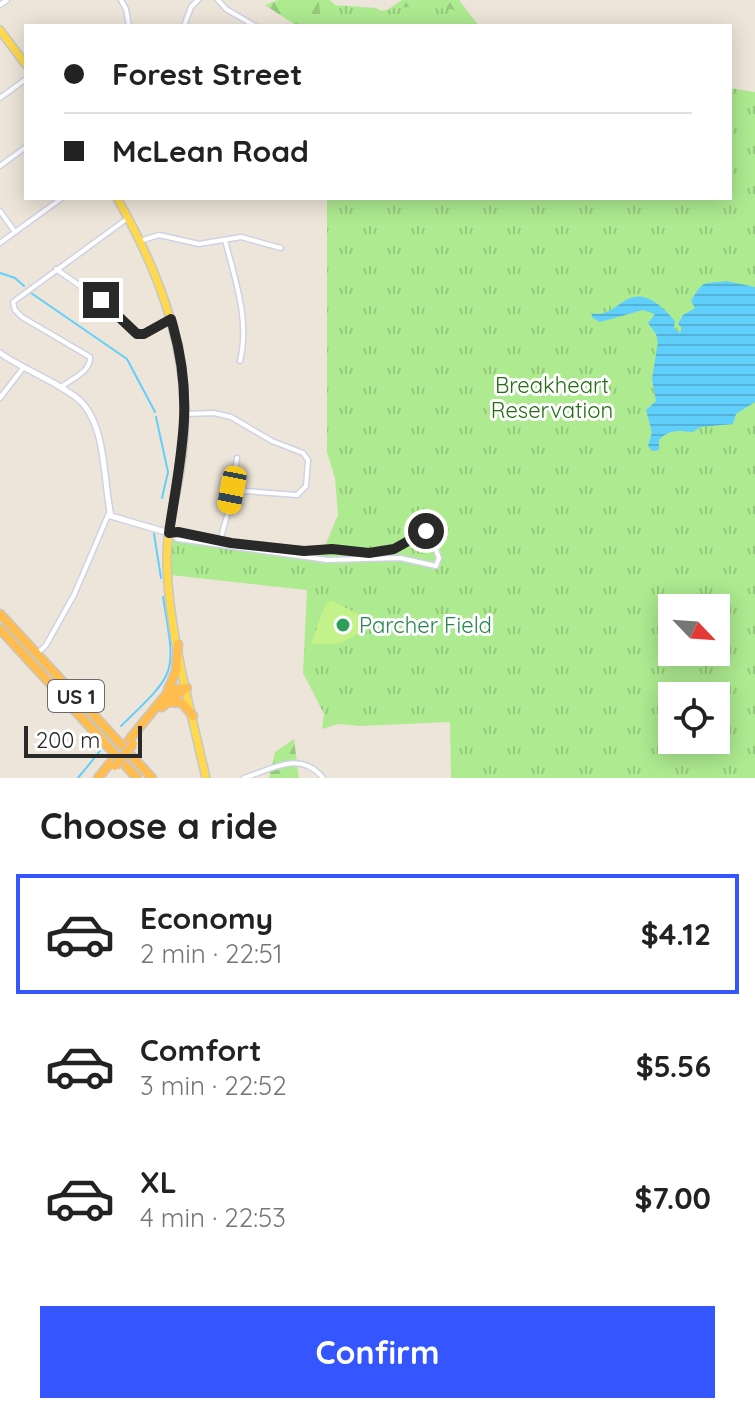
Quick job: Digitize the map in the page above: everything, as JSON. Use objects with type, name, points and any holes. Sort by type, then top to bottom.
[{"type":"highway","name":"US 1","points":[[0,614],[152,778]]},
{"type":"highway","name":"US 1","points":[[0,629],[137,778]]},
{"type":"highway","points":[[165,699],[176,671],[178,644]]},
{"type":"highway","points":[[98,778],[176,687],[187,688]]},
{"type":"highway","points":[[165,699],[180,702],[193,716]]},
{"type":"highway","points":[[105,778],[113,764]]},
{"type":"main road","points":[[0,30],[24,62]]},
{"type":"main road","points":[[118,200],[140,241],[171,319],[181,364],[185,414],[181,464],[169,533],[168,585],[206,778]]},
{"type":"street","points":[[0,5],[7,0]]},
{"type":"street","points":[[121,0],[129,24]]},
{"type":"street","points":[[185,24],[188,12],[198,0]]},
{"type":"street","points":[[218,0],[226,9],[252,24]]},
{"type":"street","points":[[0,98],[24,80]]},
{"type":"street","points":[[0,166],[24,148]]},
{"type":"street","points":[[0,243],[59,200]]},
{"type":"street","points":[[0,211],[15,232]]},
{"type":"street","points":[[60,388],[87,369],[90,358],[22,317],[12,305],[21,294],[128,218]]},
{"type":"street","points":[[140,241],[159,235],[199,244],[245,237],[281,248]]},
{"type":"street","points":[[225,240],[244,322],[240,361]]},
{"type":"street","points":[[56,269],[107,305],[137,334],[144,334],[171,319]]},
{"type":"street","points":[[0,353],[83,403],[95,426],[108,490],[109,513],[74,595],[46,645],[37,653]]},
{"type":"street","points":[[0,398],[23,368]]},
{"type":"street","points":[[185,414],[214,413],[231,417],[272,441],[303,453],[308,460],[306,486],[297,495],[232,490]]},
{"type":"street","points":[[220,541],[237,458]]},
{"type":"street","points":[[109,513],[114,518],[169,533],[178,539],[221,547],[346,560],[400,558],[436,566],[439,558],[430,533],[426,531],[388,551],[369,553],[332,549],[304,551],[169,533]]},
{"type":"street","points":[[346,560],[347,551]]},
{"type":"street","points":[[388,551],[389,559]]},
{"type":"street","points":[[244,778],[291,763],[313,767],[323,778]]},
{"type":"green space","points":[[278,0],[330,0],[355,24],[294,24],[265,5]]},
{"type":"green space","points":[[402,0],[459,0],[477,24],[367,24]]},
{"type":"green space","points":[[319,4],[382,11],[400,7],[452,9],[477,24],[322,24]]},
{"type":"green space","name":"Breakheart Reservation","points":[[732,88],[755,92],[755,778],[451,778],[450,722],[361,726],[338,724],[322,729],[324,714],[303,673],[307,590],[171,575],[172,547],[176,526],[180,530],[231,540],[303,548],[325,546],[338,515],[335,478],[327,452],[327,200],[732,200]]},
{"type":"green space","name":"Parcher Field","points":[[331,600],[371,621],[344,641],[311,644],[326,603]]},
{"type":"green space","points":[[294,739],[299,778],[269,778],[275,752]]},
{"type":"water","points":[[726,281],[755,287],[755,402],[736,414],[733,424],[700,427],[693,432],[671,432],[659,440],[659,450],[652,451],[648,446],[652,432],[646,410],[656,401],[652,379],[658,342],[648,323],[655,314],[643,310],[600,322],[591,313],[601,314],[636,297],[646,298],[659,305],[675,321],[674,328],[680,333],[682,328],[678,324],[683,315],[695,308],[691,301],[699,289],[705,284]]},
{"type":"waterway","points":[[0,273],[15,278],[24,286]]},
{"type":"waterway","points":[[31,293],[127,359],[155,412]]},
{"type":"waterway","points":[[156,417],[168,472],[162,498]]},
{"type":"waterway","points":[[154,534],[161,578]]},
{"type":"waterway","points":[[121,726],[153,694],[168,670],[170,642],[163,597]]},
{"type":"waterway","points":[[78,778],[100,751]]},
{"type":"place","name":"Parcher Field","points":[[343,625]]},
{"type":"route","points":[[101,300],[137,334],[144,334],[171,319],[183,380],[185,429],[169,533],[304,551],[332,549],[369,553],[394,549],[426,531]]}]
